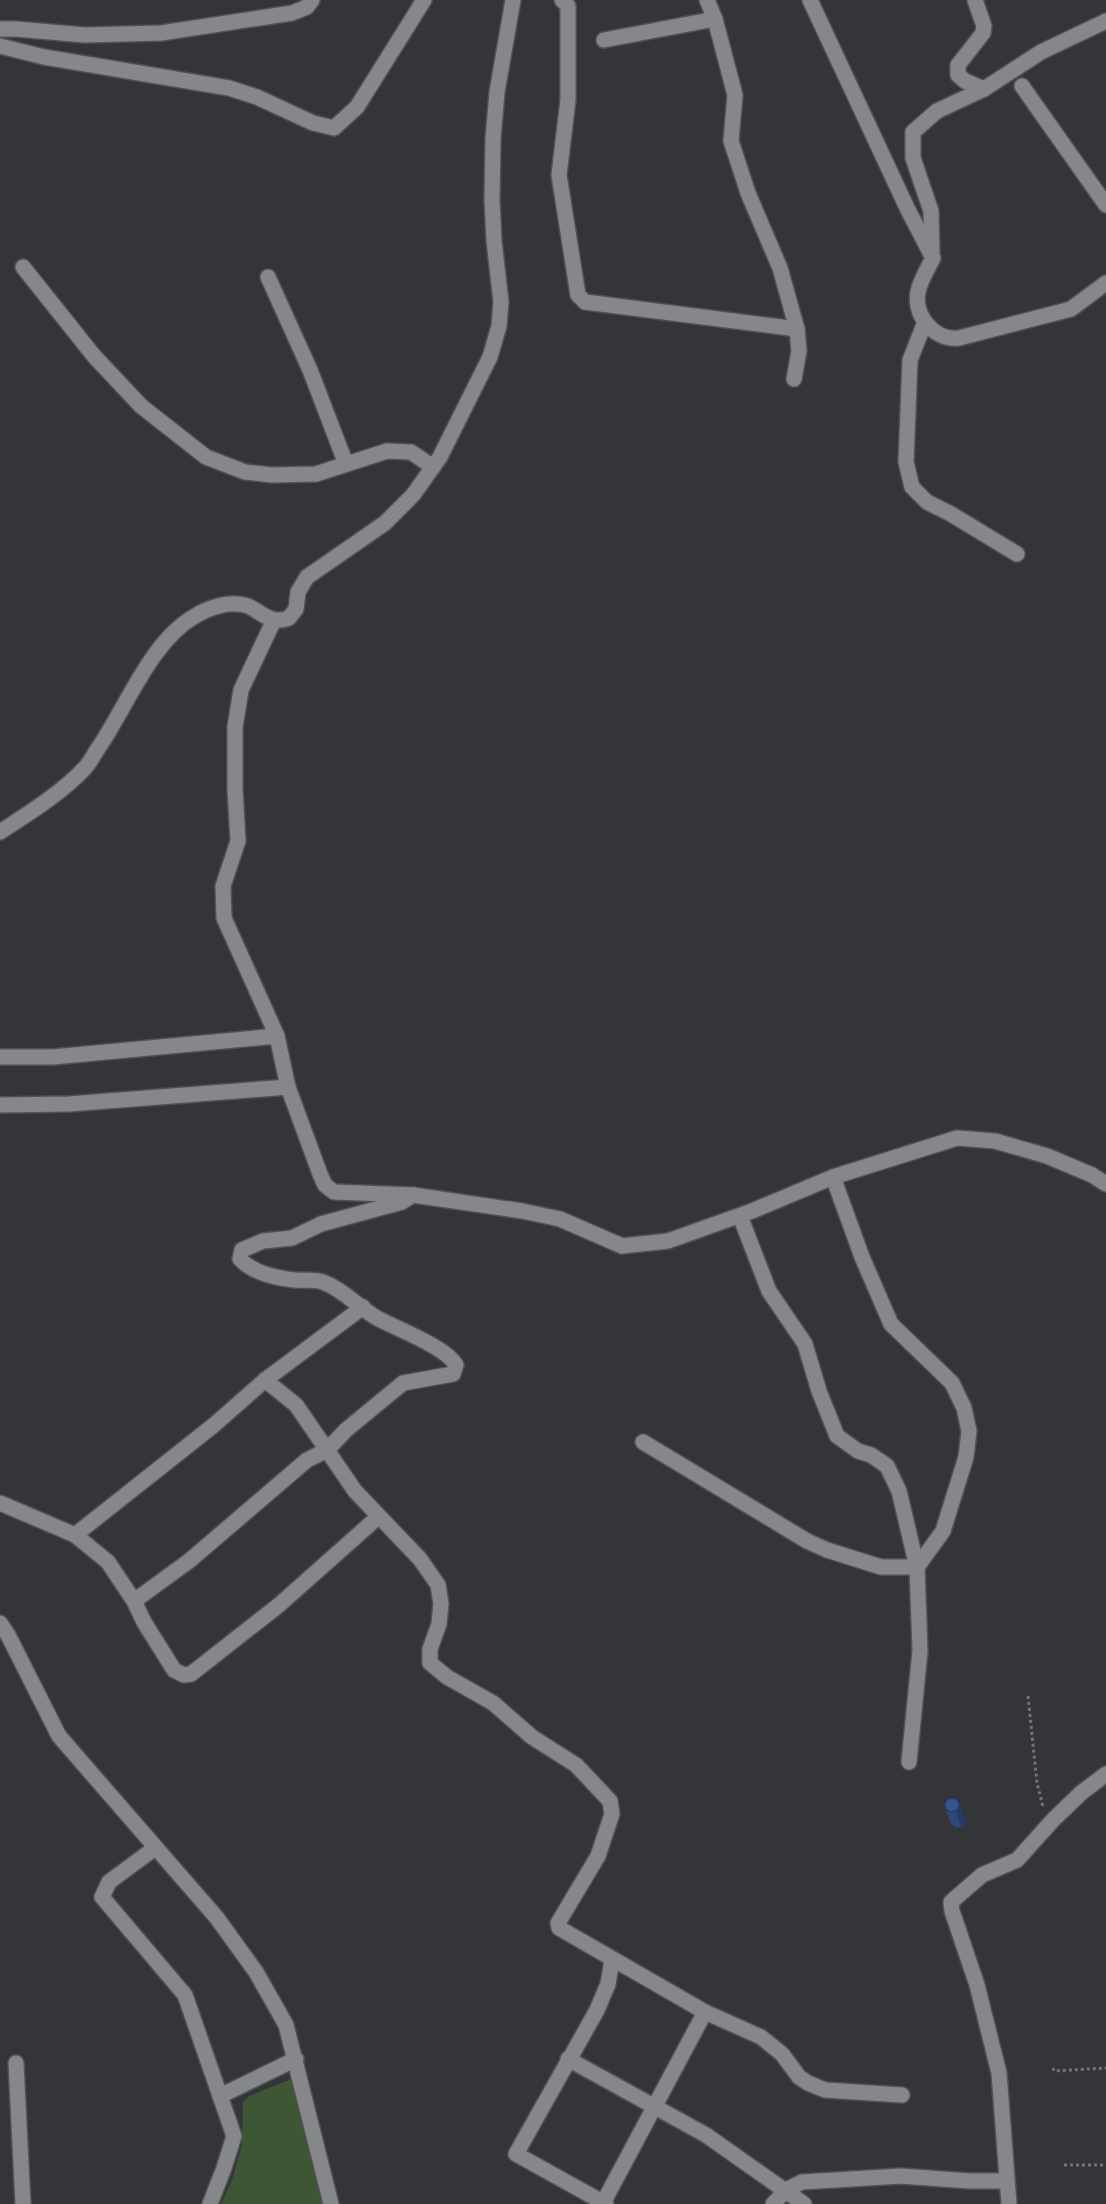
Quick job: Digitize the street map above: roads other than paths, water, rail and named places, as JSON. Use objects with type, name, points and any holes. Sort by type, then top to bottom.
[{"type":"street","points":[[0,29],[85,34],[161,33],[291,13],[307,7],[312,0]]},
{"type":"street","points":[[0,46],[44,57],[229,88],[257,97],[313,123],[334,128],[357,107],[424,0]]},
{"type":"street","points":[[0,832],[41,805],[84,768],[113,727],[136,682],[173,631],[196,615],[229,604],[248,606],[274,620],[285,619],[293,614],[298,592],[307,577],[395,514],[413,495],[440,457],[485,371],[499,326],[501,293],[494,241],[493,139],[497,92],[513,0]]},
{"type":"street","points":[[562,0],[568,6],[568,100],[559,175],[578,295],[581,300],[797,329]]},
{"type":"street","points":[[707,0],[715,19],[735,95],[731,141],[748,193],[780,268],[797,329],[800,351],[794,379]]},
{"type":"street","points":[[810,0],[908,210],[933,258]]},
{"type":"street","points":[[975,0],[984,26],[983,33],[958,65],[958,75],[965,81],[984,89]]},
{"type":"street","points":[[604,40],[715,19]]},
{"type":"street","points":[[1106,21],[1041,52],[984,89],[937,111],[914,132],[913,158],[931,211],[933,258],[918,289],[918,306],[925,322],[939,336],[959,338],[1071,309],[1106,283]]},
{"type":"street","points":[[1022,86],[1106,205]]},
{"type":"street","points":[[23,267],[94,356],[141,406],[206,457],[245,472],[272,475],[316,474],[387,451],[411,453],[433,467]]},
{"type":"street","points":[[268,276],[310,370],[346,464]]},
{"type":"street","points":[[925,322],[910,360],[906,462],[912,487],[927,502],[1017,554]]},
{"type":"street","points":[[274,620],[241,690],[235,727],[234,789],[238,841],[223,886],[224,918],[277,1036],[288,1087],[325,1185],[334,1192],[413,1195],[522,1211],[560,1219],[622,1246],[668,1241],[740,1216],[833,1177],[957,1138],[995,1141],[1047,1156],[1092,1175],[1106,1184]]},
{"type":"street","points":[[0,1057],[53,1057],[277,1036]]},
{"type":"street","points":[[0,1105],[69,1104],[288,1087]]},
{"type":"street","points":[[833,1177],[862,1257],[891,1324],[952,1383],[964,1408],[969,1431],[963,1467],[943,1531],[917,1567]]},
{"type":"street","points":[[134,1601],[189,1561],[307,1460],[327,1450],[346,1430],[403,1383],[453,1374],[456,1365],[453,1359],[432,1345],[375,1316],[345,1294],[321,1281],[292,1280],[263,1273],[246,1266],[240,1259],[242,1250],[263,1241],[292,1238],[321,1224],[402,1202],[413,1195]]},
{"type":"street","points":[[740,1216],[769,1291],[805,1344],[819,1391],[837,1436],[858,1451],[872,1455],[887,1466],[899,1491],[917,1567],[920,1651],[909,1762]]},
{"type":"street","points":[[75,1535],[214,1425],[265,1380],[363,1307]]},
{"type":"street","points":[[265,1380],[296,1405],[355,1491],[420,1559],[438,1585],[441,1604],[439,1624],[430,1649],[430,1663],[447,1677],[493,1703],[532,1737],[576,1765],[610,1801],[612,1814],[598,1856],[558,1923],[561,1931],[705,2012],[761,2037],[782,2054],[799,2077],[808,2083],[825,2090],[902,2095]]},
{"type":"street","points":[[643,1442],[807,1541],[881,1567],[917,1567]]},
{"type":"street","points":[[0,1503],[75,1535],[108,1562],[134,1601],[144,1622],[174,1670],[184,1675],[191,1674],[279,1605],[378,1517]]},
{"type":"street","points":[[0,1623],[58,1736],[217,1918],[256,1972],[286,2025],[331,2204]]},
{"type":"street","points":[[1010,2204],[999,2073],[977,1986],[951,1902],[982,1875],[1017,1860],[1053,1820],[1081,1793],[1106,1774]]},
{"type":"street","points":[[155,1848],[109,1882],[102,1897],[185,1995],[234,2136],[210,2204]]},
{"type":"street","points":[[612,1960],[608,1983],[597,2010],[516,2154],[605,2203],[653,2106],[705,2012]]},
{"type":"street","points":[[220,2096],[296,2059]]},
{"type":"street","points":[[568,2060],[706,2135],[804,2204]]},
{"type":"street","points":[[16,2063],[23,2204]]},
{"type":"street","points":[[773,2204],[786,2190],[802,2182],[901,2176],[1007,2181]]}]
